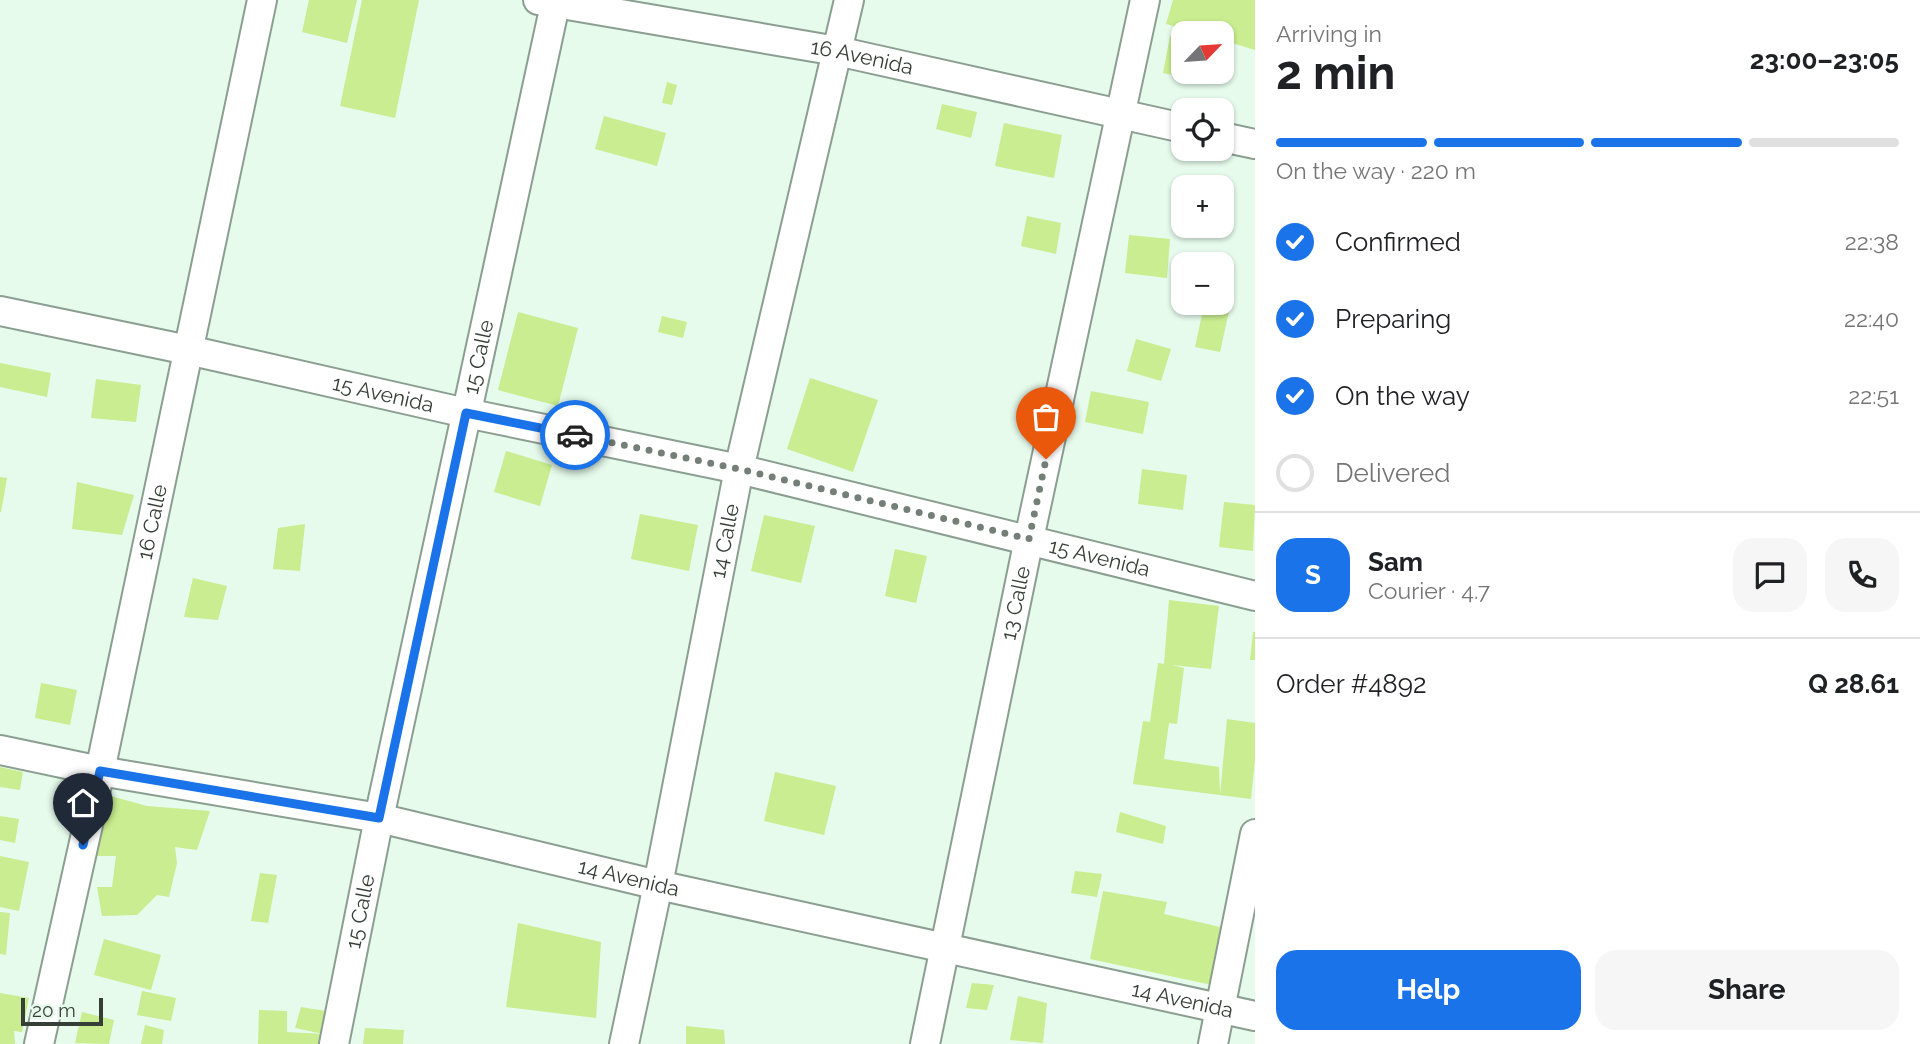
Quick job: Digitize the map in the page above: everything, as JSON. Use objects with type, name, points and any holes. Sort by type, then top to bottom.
[{"type":"street","name":"16 Calle","points":[[39,1044],[100,771],[262,0]]},
{"type":"street","name":"14 Calle","points":[[624,1044],[658,885],[739,469],[849,0]]},
{"type":"street","name":"13 Calle","points":[[925,1044],[1029,539],[1145,0]]},
{"type":"street","name":"16 Avenida","points":[[549,1],[837,51],[1171,125]]},
{"type":"street","name":"15 Calle","points":[[334,1044],[549,1]]},
{"type":"street","points":[[1234,140],[1255,144]]},
{"type":"street","name":"15 Avenida","points":[[0,311],[188,350],[466,413],[739,469],[1255,596]]},
{"type":"street","name":"14 Avenida","points":[[0,750],[100,771],[379,818],[658,885],[1255,1016]]},
{"type":"street","points":[[1213,1044],[1255,834]]},
{"type":"building","points":[[309,0],[357,0],[347,43],[302,32]]},
{"type":"building","points":[[362,0],[419,0],[395,118],[340,106]]},
{"type":"building","points":[[1173,0],[1255,0],[1255,50],[1234,44],[1234,21],[1171,21],[1171,25],[1166,24]]},
{"type":"building","points":[[1170,36],[1171,75],[1163,73]]},
{"type":"building","points":[[667,82],[677,85],[672,105],[662,103]]},
{"type":"building","points":[[942,104],[977,112],[971,138],[936,129]]},
{"type":"building","points":[[604,116],[666,133],[657,166],[595,149]]},
{"type":"building","points":[[1004,123],[1062,135],[1054,178],[995,166]]},
{"type":"building","points":[[1027,216],[1061,223],[1056,254],[1021,246]]},
{"type":"building","points":[[1129,235],[1170,239],[1167,278],[1125,273]]},
{"type":"building","points":[[518,312],[578,328],[558,406],[498,390]]},
{"type":"building","points":[[1202,315],[1228,315],[1220,352],[1195,347]]},
{"type":"building","points":[[662,316],[687,322],[683,338],[658,332]]},
{"type":"building","points":[[1136,339],[1171,349],[1161,381],[1127,371]]},
{"type":"building","points":[[0,363],[51,373],[47,397],[0,387]]},
{"type":"building","points":[[810,378],[878,400],[853,472],[787,449]]},
{"type":"building","points":[[96,379],[141,385],[136,422],[91,418]]},
{"type":"building","points":[[1091,391],[1149,402],[1143,434],[1085,422]]},
{"type":"building","points":[[506,451],[552,465],[540,506],[494,492]]},
{"type":"building","points":[[1142,469],[1187,475],[1183,510],[1138,504]]},
{"type":"building","points":[[0,477],[7,478],[1,512],[0,512]]},
{"type":"building","points":[[77,482],[134,495],[122,535],[72,529]]},
{"type":"building","points":[[1224,502],[1255,505],[1253,551],[1219,547]]},
{"type":"building","points":[[640,514],[698,525],[689,571],[631,559]]},
{"type":"building","points":[[764,515],[815,526],[801,583],[751,571]]},
{"type":"building","points":[[305,524],[300,571],[273,569],[278,528]]},
{"type":"building","points":[[895,549],[927,556],[916,603],[885,596]]},
{"type":"building","points":[[193,578],[227,586],[218,620],[184,617]]},
{"type":"building","points":[[1169,600],[1219,606],[1211,669],[1172,665],[1184,668],[1177,724],[1169,723],[1164,759],[1219,767],[1220,795],[1227,719],[1255,723],[1251,799],[1133,784],[1143,721],[1150,722],[1158,663],[1164,664]]},
{"type":"building","points":[[1253,632],[1255,660],[1250,660]]},
{"type":"building","points":[[41,683],[77,690],[70,725],[35,718]]},
{"type":"building","points":[[0,767],[23,772],[20,790],[0,787]]},
{"type":"building","points":[[775,772],[836,786],[824,835],[764,821]]},
{"type":"building","points":[[107,795],[147,806],[210,811],[197,850],[175,847],[177,863],[169,897],[157,895],[137,915],[102,916],[97,887],[112,887],[116,856],[96,856]]},
{"type":"building","points":[[1120,812],[1166,826],[1163,844],[1116,832]]},
{"type":"building","points":[[0,816],[19,819],[15,843],[0,840]]},
{"type":"building","points":[[0,856],[29,862],[19,911],[0,907]]},
{"type":"building","points":[[1075,871],[1102,874],[1097,897],[1071,893]]},
{"type":"building","points":[[260,873],[277,875],[268,923],[251,921]]},
{"type":"building","points":[[1103,891],[1167,902],[1164,914],[1220,927],[1212,985],[1090,959]]},
{"type":"building","points":[[0,912],[10,913],[6,955],[0,954]]},
{"type":"building","points":[[518,923],[601,942],[596,1018],[506,1007]]},
{"type":"building","points":[[104,939],[161,955],[151,990],[94,975]]},
{"type":"building","points":[[972,983],[994,985],[987,1010],[966,1008]]},
{"type":"building","points":[[142,991],[176,998],[171,1021],[137,1015]]},
{"type":"building","points":[[0,993],[29,998],[22,1032],[14,1031],[15,1044],[0,1044]]},
{"type":"building","points":[[1018,996],[1047,1003],[1043,1043],[1010,1040]]},
{"type":"building","points":[[301,1007],[326,1011],[323,1034],[295,1028]]},
{"type":"building","points":[[259,1010],[287,1011],[287,1032],[323,1034],[321,1044],[258,1044]]},
{"type":"building","points":[[82,1012],[114,1020],[109,1044],[75,1043]]},
{"type":"building","points":[[145,1025],[164,1030],[162,1044],[141,1044]]},
{"type":"building","points":[[686,1026],[724,1030],[725,1044],[686,1044]]},
{"type":"building","points":[[365,1028],[404,1030],[403,1044],[363,1044]]},
{"type":"way so far","points":[[575,435],[739,469],[1029,539],[1046,459]]},
{"type":"route","points":[[83,845],[100,771],[379,818],[466,413],[575,435]]}]
